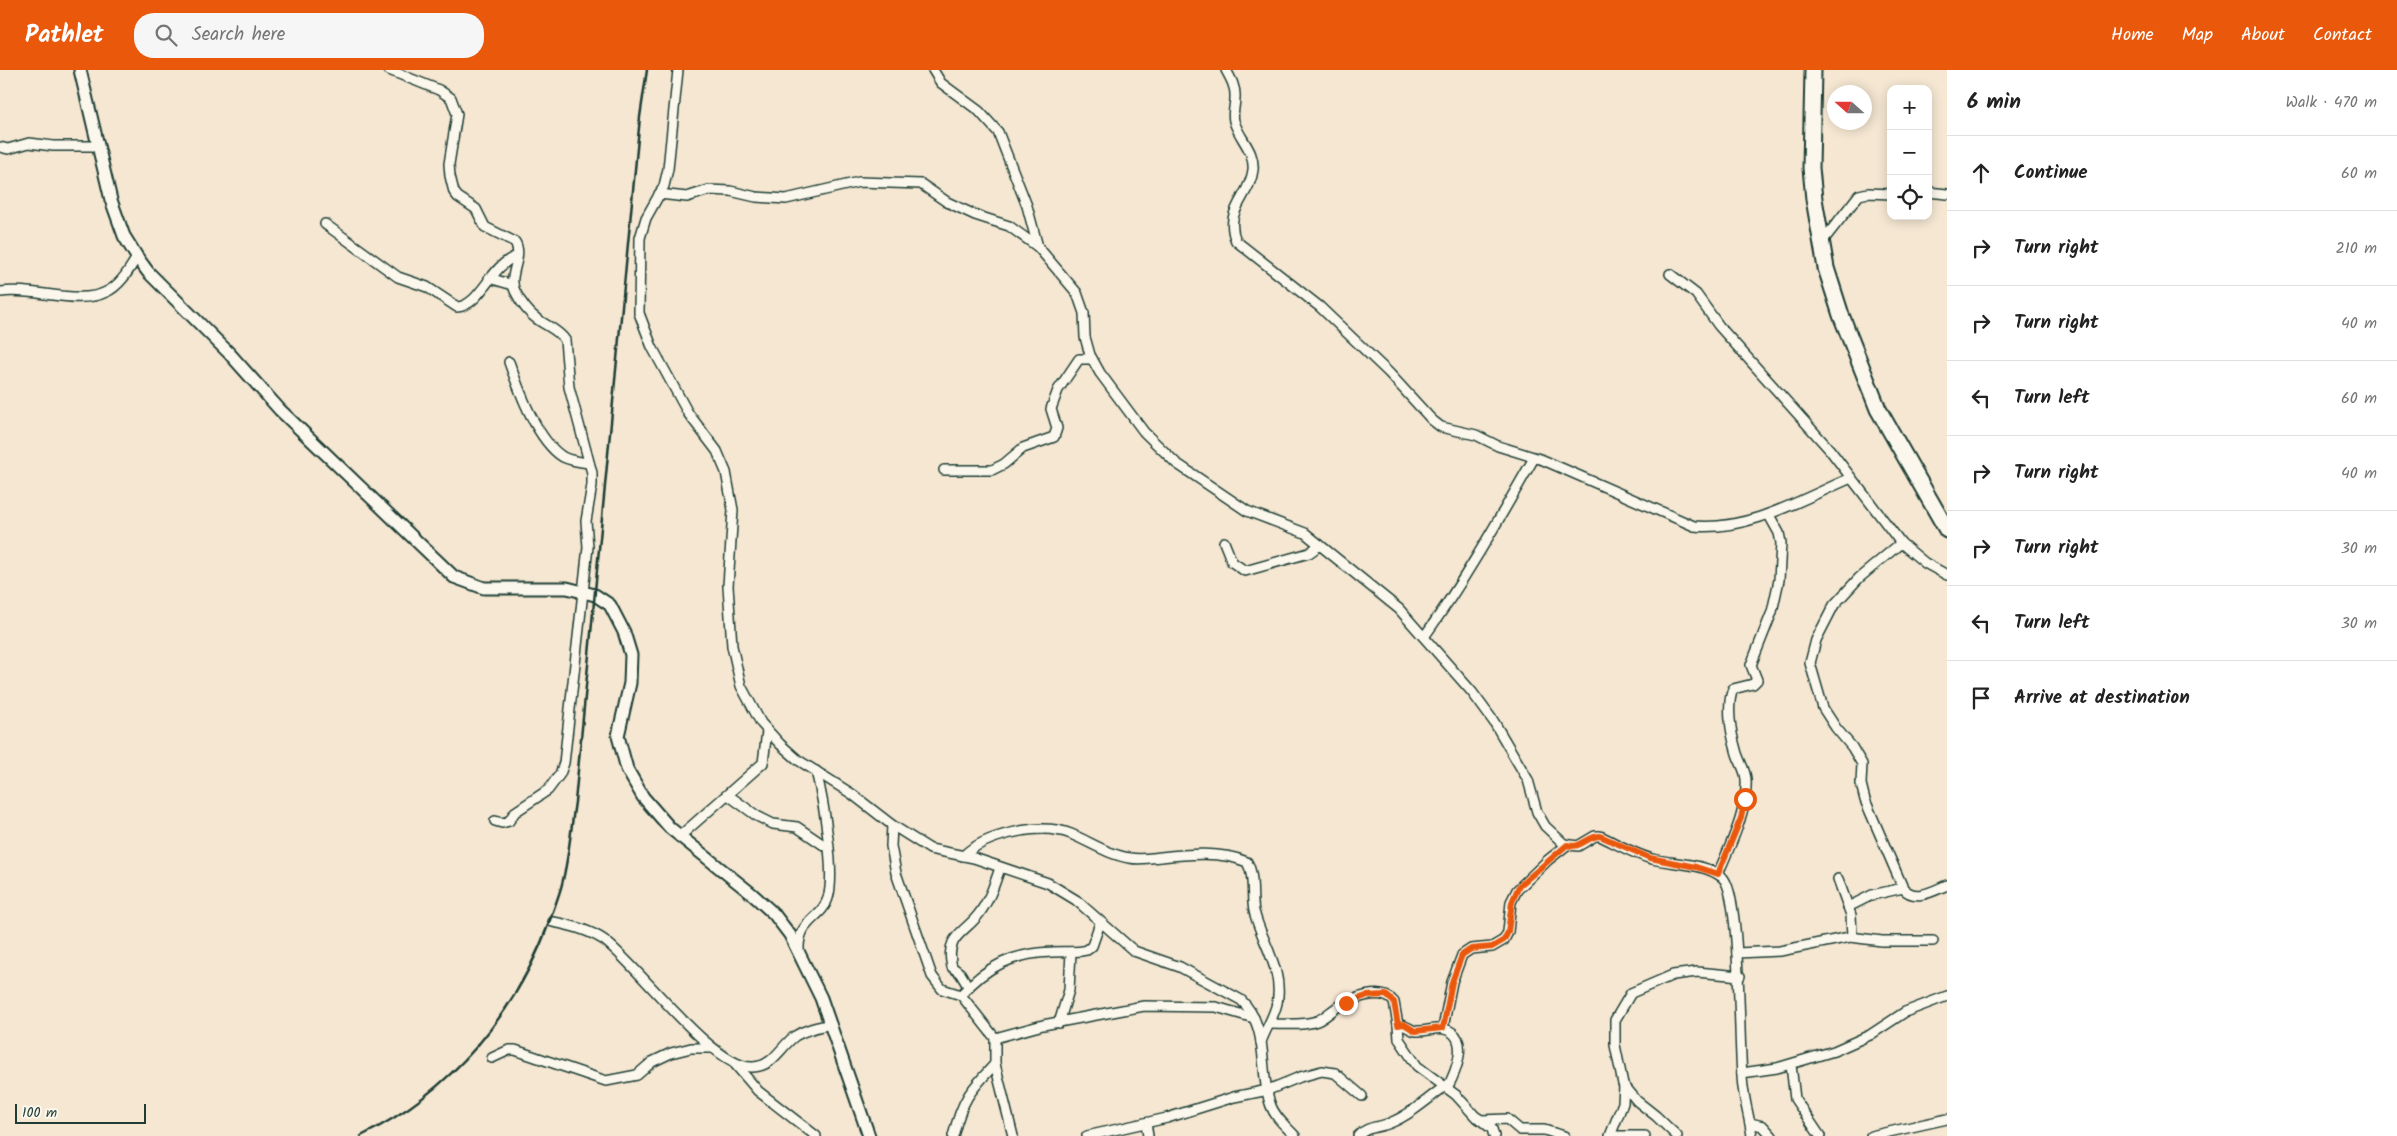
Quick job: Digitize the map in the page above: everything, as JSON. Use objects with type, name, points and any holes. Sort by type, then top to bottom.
[{"type":"highway","points":[[1813,70],[1811,168],[1814,199],[1826,268],[1841,315],[1878,410],[1947,530]]},
{"type":"street","points":[[80,70],[113,206],[124,236],[148,272],[229,353],[280,410],[445,570],[466,583],[484,588],[557,587],[595,595],[610,605],[624,632],[630,655],[631,669],[618,736],[620,750],[627,769],[643,797],[679,837],[752,894],[774,914],[786,929],[799,950],[831,1024],[869,1136]]},
{"type":"street","points":[[389,70],[434,88],[451,98],[457,114],[449,164],[454,192],[458,197],[476,209],[485,227],[515,242],[519,251],[513,285],[517,295],[529,312],[560,334],[564,340],[569,387],[589,463],[592,486],[586,512],[588,547],[563,768],[548,790],[515,812],[510,821],[502,823],[495,821]]},
{"type":"street","points":[[678,70],[668,169],[659,194],[646,218],[640,238],[640,312],[652,347],[688,413],[717,451],[726,472],[733,510],[728,586],[732,646],[741,686],[767,731],[798,760],[852,794],[892,825],[930,849],[945,854],[963,856],[1048,883],[1076,900],[1134,951],[1171,963],[1228,992],[1248,1007],[1254,1018],[1261,1042],[1268,1090],[1275,1114],[1295,1136]]},
{"type":"street","points":[[933,70],[941,83],[984,115],[998,132],[1027,206],[1038,247]]},
{"type":"street","points":[[1226,70],[1234,88],[1234,120],[1237,129],[1252,153],[1253,162],[1253,172],[1246,190],[1237,203],[1233,221],[1236,242],[1320,307],[1389,373],[1432,420],[1445,428],[1476,435],[1498,446],[1544,460],[1694,526],[1710,527],[1769,515],[1851,478]]},
{"type":"street","points":[[0,147],[8,149],[29,143],[68,147],[98,146]]},
{"type":"street","points":[[659,194],[687,197],[709,190],[786,199],[859,182],[921,184],[948,202],[975,215],[1000,221],[1038,247],[1077,292],[1084,313],[1088,348],[1092,359],[1130,413],[1164,454],[1247,510],[1298,529],[1388,599],[1472,692],[1494,722],[1528,780],[1540,818],[1555,837],[1567,845],[1578,846],[1595,836],[1600,836],[1650,858],[1696,867],[1718,874],[1726,880],[1730,890],[1740,976],[1742,1073],[1752,1136]]},
{"type":"street","points":[[1932,192],[1947,194]]},
{"type":"street","points":[[1822,242],[1859,196],[1868,193],[1887,194]]},
{"type":"street","points":[[325,224],[398,277],[427,287],[457,307],[469,303],[505,261],[517,256]]},
{"type":"street","points":[[1,292],[24,290],[57,296],[95,296],[106,292],[118,283],[137,258]]},
{"type":"street","points":[[1670,274],[1696,294],[1719,326],[1830,450],[1901,543],[1925,563],[1947,575]]},
{"type":"street","points":[[489,278],[513,285]]},
{"type":"street","points":[[944,470],[992,470],[1004,464],[1023,448],[1054,437],[1057,428],[1051,409],[1058,390],[1078,359],[1092,359]]},
{"type":"street","points":[[509,362],[527,406],[552,448],[563,457],[589,463]]},
{"type":"street","points":[[1424,637],[1445,608],[1484,546],[1534,458]]},
{"type":"street","points":[[1718,874],[1741,818],[1746,794],[1743,764],[1736,752],[1733,736],[1730,699],[1733,689],[1753,684],[1758,680],[1751,665],[1772,612],[1779,580],[1781,543],[1779,533],[1769,515]]},
{"type":"street","points":[[1224,542],[1232,562],[1245,571],[1309,553],[1320,545]]},
{"type":"street","points":[[1901,543],[1859,578],[1834,605],[1816,640],[1810,663],[1823,708],[1836,728],[1852,747],[1862,764],[1860,784],[1865,800],[1903,888],[1910,894],[1919,895],[1947,885]]},
{"type":"street","points":[[679,837],[763,763],[767,731]]},
{"type":"street","points":[[799,950],[800,934],[828,900],[832,885],[816,771]]},
{"type":"street","points":[[728,795],[756,816],[773,824],[797,827],[828,848]]},
{"type":"street","points":[[892,825],[893,859],[902,889],[915,921],[926,962],[938,987],[961,995],[995,1038],[995,1064],[1013,1136]]},
{"type":"street","points":[[963,856],[982,841],[1008,833],[1058,831],[1131,858],[1205,855],[1228,857],[1247,862],[1251,872],[1257,923],[1271,956],[1278,983],[1277,1002],[1270,1024],[1261,1042]]},
{"type":"street","points":[[1443,1028],[1452,982],[1462,955],[1471,949],[1492,947],[1504,940],[1508,932],[1512,902],[1519,886],[1567,845]]},
{"type":"street","points":[[968,986],[960,973],[952,967],[951,947],[956,936],[976,919],[982,910],[1000,868]]},
{"type":"street","points":[[1838,879],[1848,907],[1852,937]]},
{"type":"street","points":[[1848,907],[1872,895],[1903,888]]},
{"type":"street","points":[[553,922],[580,929],[603,939],[712,1048],[734,1064],[758,1091],[816,1136]]},
{"type":"street","points":[[961,995],[968,986],[1011,958],[1043,952],[1087,950],[1092,946],[1100,923]]},
{"type":"street","points":[[1737,953],[1780,951],[1852,937],[1882,941],[1933,941]]},
{"type":"street","points":[[1059,1022],[1069,990],[1071,952]]},
{"type":"street","points":[[1645,1136],[1611,1136],[1623,1103],[1625,1091],[1615,1045],[1614,1028],[1618,1011],[1631,993],[1638,988],[1685,973],[1740,976]]},
{"type":"street","points":[[1270,1024],[1316,1021],[1340,1006],[1377,994],[1389,997],[1394,1002],[1399,1039],[1413,1061],[1424,1073],[1446,1087],[1492,1129],[1494,1136]]},
{"type":"street","points":[[1742,1073],[1791,1065],[1834,1052],[1870,1034],[1904,1012],[1947,996]]},
{"type":"street","points":[[995,1038],[1059,1022],[1154,1006],[1216,1007],[1254,1018]]},
{"type":"street","points":[[734,1064],[756,1066],[768,1062],[796,1036],[815,1027],[831,1024]]},
{"type":"street","points":[[1358,1136],[1366,1129],[1391,1123],[1426,1101],[1446,1087],[1456,1072],[1459,1053],[1455,1037],[1443,1028],[1415,1031],[1404,1024],[1398,1025]]},
{"type":"street","points":[[492,1058],[509,1050],[515,1050],[606,1081],[637,1075],[652,1062],[672,1053],[691,1048],[712,1048]]},
{"type":"street","points":[[953,1136],[959,1114],[969,1092],[995,1064]]},
{"type":"street","points":[[1791,1065],[1791,1082],[1796,1099],[1820,1136]]},
{"type":"street","points":[[1087,1136],[1146,1123],[1252,1092],[1268,1090],[1300,1077],[1326,1071],[1335,1073],[1362,1096]]},
{"type":"street","points":[[1623,1084],[1637,1101],[1677,1136]]},
{"type":"street","points":[[1871,1136],[1947,1118]]},
{"type":"street","points":[[1481,1120],[1507,1119],[1520,1130],[1544,1130],[1564,1136]]},
{"type":"street","points":[[1146,1123],[1148,1136]]},
{"type":"street","points":[[1750,1123],[1763,1126],[1772,1136]]},
{"type":"railway","points":[[361,1136],[394,1118],[424,1097],[477,1047],[519,987],[536,954],[562,884],[575,802],[640,117],[647,70]]},
{"type":"route","points":[[1346,1003],[1366,996],[1386,995],[1391,998],[1396,1007],[1398,1025],[1404,1024],[1415,1031],[1443,1028],[1456,965],[1462,955],[1471,949],[1498,945],[1504,940],[1508,932],[1508,917],[1512,902],[1519,886],[1567,845],[1578,846],[1595,836],[1600,836],[1650,858],[1696,867],[1718,874],[1741,818],[1745,799]]}]
